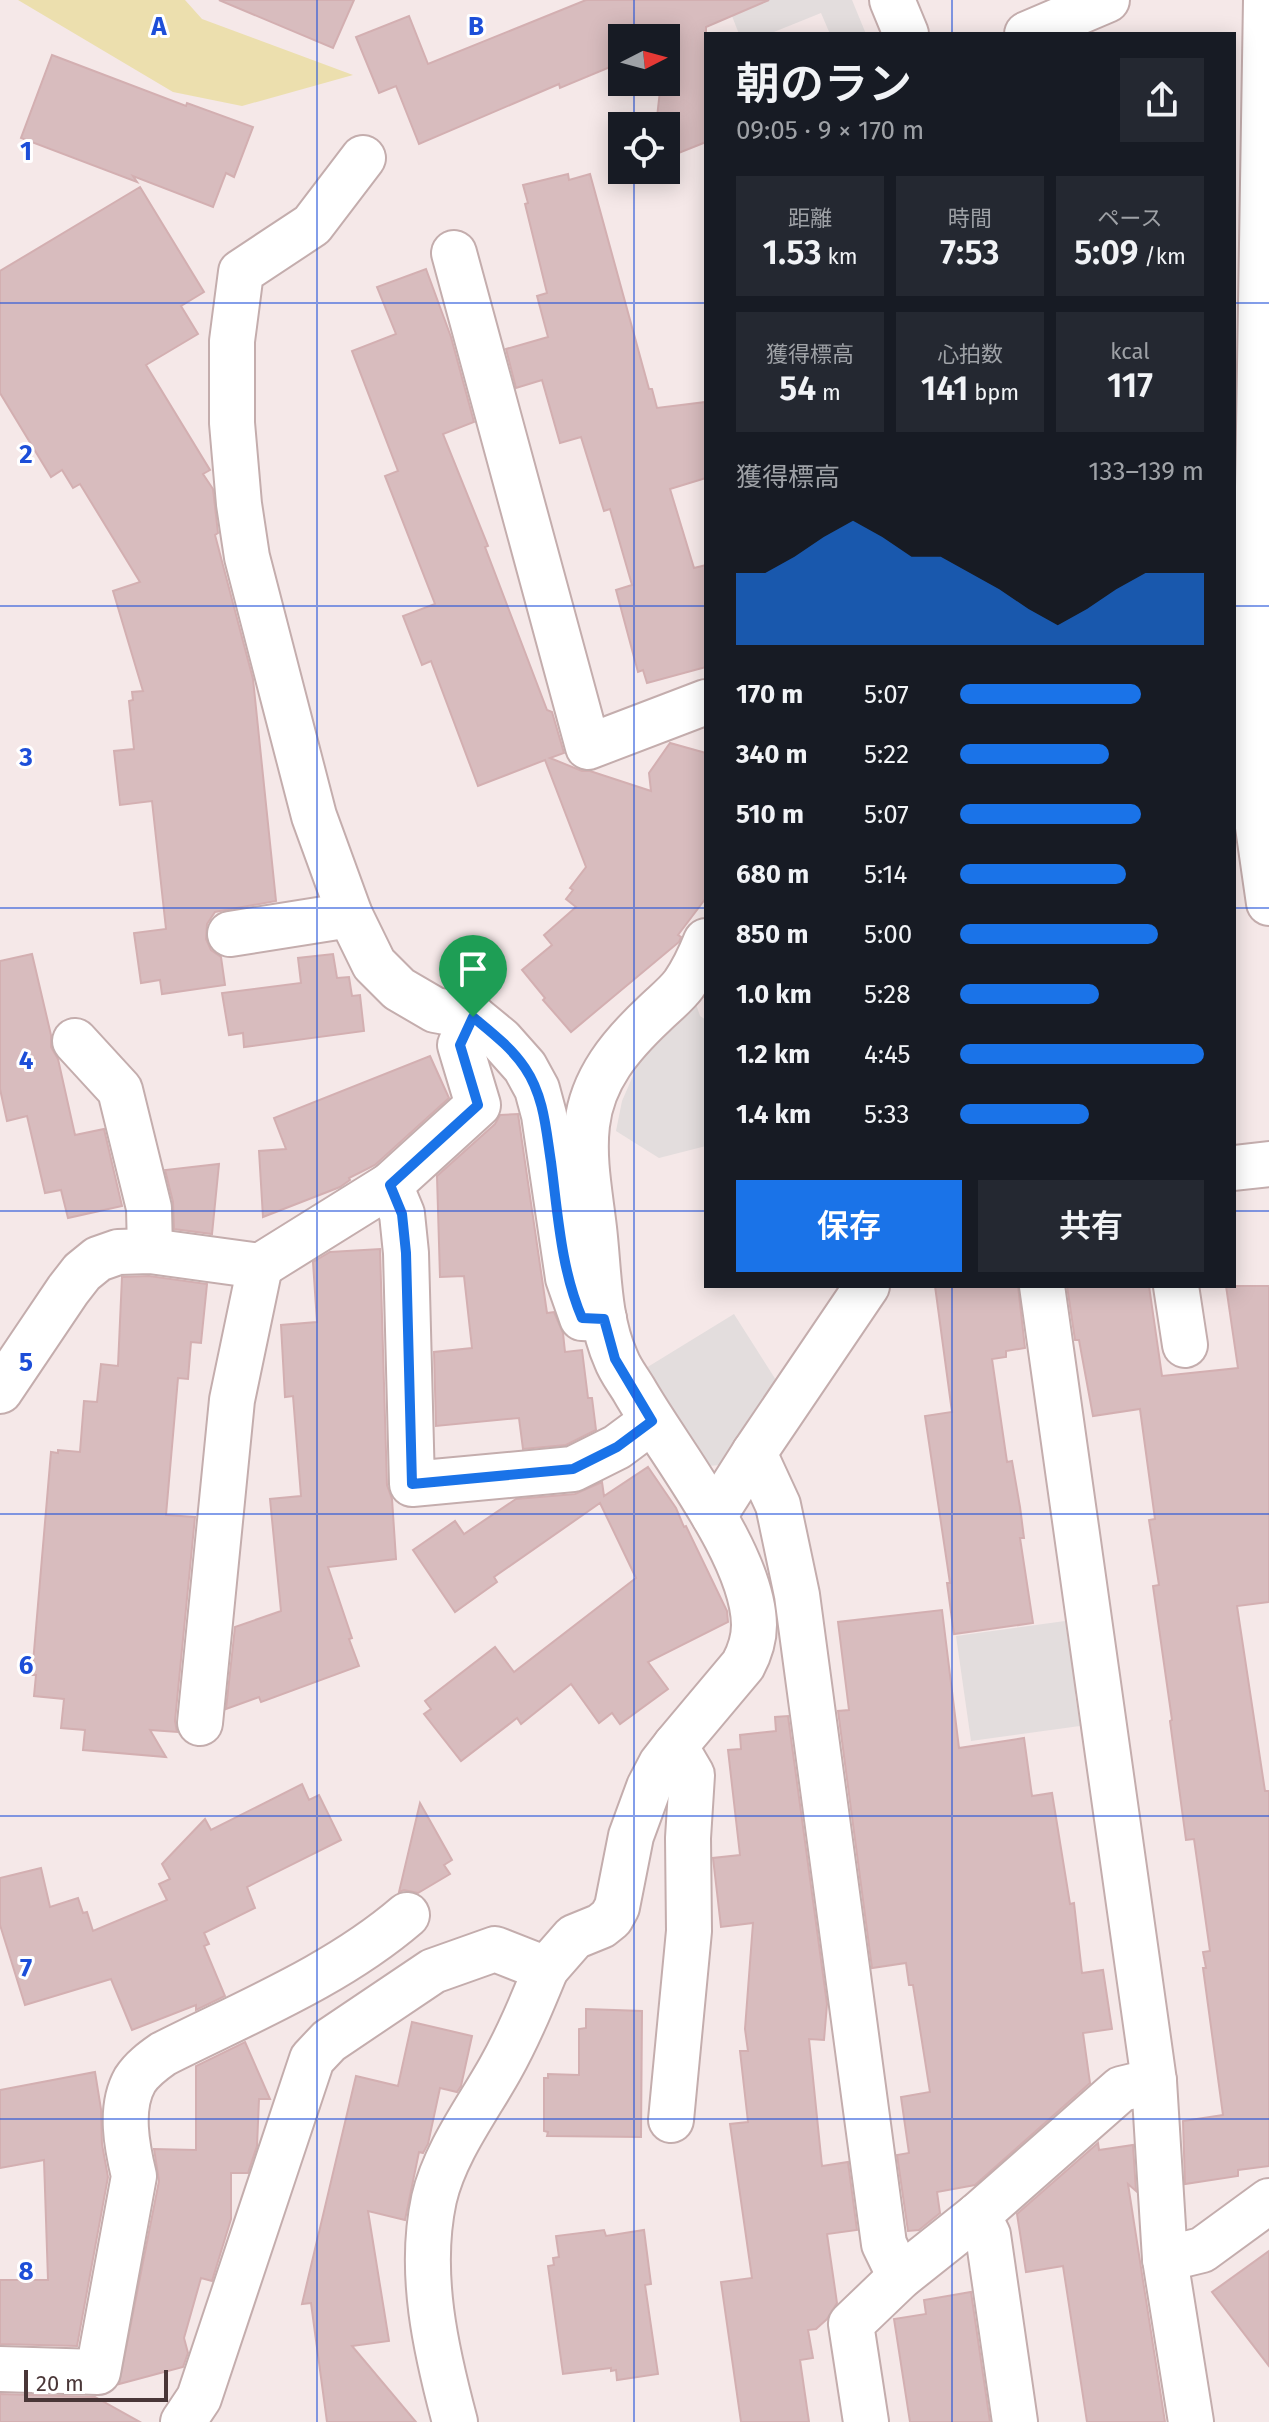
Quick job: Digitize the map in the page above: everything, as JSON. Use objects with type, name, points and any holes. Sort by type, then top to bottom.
[{"type":"street","points":[[892,0],[905,32]]},
{"type":"street","points":[[1032,32],[1107,0]]},
{"type":"street","points":[[1266,0],[1252,791],[1269,903]]},
{"type":"street","points":[[363,158],[312,225],[241,272],[232,341],[232,423],[247,557],[314,816],[350,915],[374,964],[399,989],[435,1010],[473,1017],[525,1067],[537,1089],[544,1115],[563,1252],[574,1299],[582,1318],[604,1319]]},
{"type":"street","points":[[454,253],[588,747],[704,703]]},
{"type":"street","points":[[230,934],[350,915]]},
{"type":"street","points":[[455,2422],[435,2341],[428,2248],[434,2199],[445,2168],[502,2065],[546,1969],[574,1937],[601,1926],[611,1918],[617,1907],[631,1836],[661,1764],[728,1685],[752,1647],[751,1599],[737,1560],[714,1516],[615,1359],[604,1319],[587,1164],[586,1128],[590,1104],[598,1084],[630,1037],[683,986],[704,945]]},
{"type":"street","points":[[0,1391],[82,1272],[98,1259],[118,1252],[150,1251],[260,1266],[390,1185],[478,1105],[460,1045],[473,1017]]},
{"type":"street","points":[[75,1041],[120,1090],[149,1208],[150,1251]]},
{"type":"street","points":[[1236,1168],[1269,1164]]},
{"type":"street","points":[[390,1185],[402,1214],[406,1253],[412,1484],[573,1469],[617,1447],[652,1421]]},
{"type":"street","points":[[200,1723],[232,1400],[260,1266]]},
{"type":"street","points":[[714,1516],[866,1288]]},
{"type":"street","points":[[1042,1288],[1154,2081],[1165,2259],[1191,2422]]},
{"type":"street","points":[[1176,1288],[1185,1345]]},
{"type":"street","points":[[754,1453],[778,1505],[797,1595],[884,2244],[900,2277]]},
{"type":"street","points":[[671,2120],[689,1931],[688,1838],[692,1775],[675,1746]]},
{"type":"street","points":[[0,2369],[98,2372],[134,2176],[127,2147],[126,2111],[134,2082],[146,2067],[163,2054],[316,1976],[377,1941],[407,1915]]},
{"type":"street","points":[[183,2422],[199,2398],[312,2059],[319,2049],[433,1971],[495,1949],[546,1969]]},
{"type":"street","points":[[866,2422],[851,2324],[900,2277],[978,2215],[1121,2089],[1154,2081]]},
{"type":"street","points":[[1165,2259],[1202,2250],[1269,2201]]},
{"type":"street","points":[[978,2215],[988,2235],[1015,2422]]},
{"type":"shaded area","points":[[18,0],[185,0],[202,19],[353,75],[242,106],[173,92]]},
{"type":"shaded area","points":[[758,0],[852,0],[865,32],[829,32],[821,13],[774,32],[738,32],[730,11]]},
{"type":"shaded area","points":[[695,1001],[704,1019],[704,1147],[659,1158],[616,1131],[622,1101],[639,1062],[669,1032],[665,1027]]},
{"type":"shaded area","points":[[734,1314],[781,1388],[720,1465],[709,1466],[646,1368]]},
{"type":"shaded area","points":[[1065,1621],[1070,1653],[1079,1652],[1084,1692],[1075,1694],[1080,1726],[971,1741],[956,1636]]},
{"type":"building","points":[[219,0],[354,0],[333,48]]},
{"type":"building","points":[[586,0],[769,0],[706,27],[704,143],[680,152],[680,112],[658,112],[659,96],[680,96],[680,24],[608,24],[608,68],[560,88],[559,84],[419,144],[396,86],[379,93],[356,37],[409,16],[428,64]]},
{"type":"building","points":[[52,55],[186,106],[187,103],[253,127],[234,177],[226,173],[213,207],[21,138]]},
{"type":"building","points":[[568,174],[569,180],[590,174],[649,389],[652,389],[657,408],[704,402],[704,479],[670,489],[694,568],[704,566],[704,668],[647,683],[643,670],[638,672],[616,590],[632,585],[610,509],[604,511],[581,437],[560,443],[542,380],[516,388],[506,349],[548,337],[537,296],[547,293],[523,185]]},
{"type":"building","points":[[140,187],[204,292],[181,306],[198,334],[146,365],[210,470],[203,474],[213,489],[218,533],[215,535],[253,679],[276,901],[215,912],[207,924],[206,939],[211,950],[221,957],[225,985],[162,994],[160,980],[141,983],[134,933],[166,929],[152,801],[120,805],[114,751],[134,749],[129,701],[133,700],[132,692],[143,691],[113,591],[140,582],[80,484],[73,488],[62,470],[51,477],[0,393],[0,271]]},
{"type":"building","points":[[426,269],[451,337],[474,422],[443,434],[488,546],[485,547],[547,710],[552,712],[564,753],[550,758],[582,771],[651,791],[649,773],[670,743],[704,752],[704,901],[678,935],[681,937],[679,942],[571,1032],[522,970],[552,945],[544,935],[576,907],[566,899],[573,890],[570,888],[586,867],[545,760],[478,786],[431,661],[422,665],[403,616],[435,604],[385,476],[398,471],[352,351],[396,334],[377,287]]},
{"type":"building","points":[[32,954],[51,1035],[51,1047],[58,1059],[75,1135],[104,1129],[122,1206],[68,1218],[61,1190],[45,1193],[27,1116],[7,1121],[0,1089],[0,961]]},
{"type":"building","points":[[333,954],[337,978],[349,977],[352,996],[360,995],[364,1031],[244,1047],[243,1033],[229,1035],[222,993],[301,983],[298,958]]},
{"type":"building","points":[[430,1056],[449,1098],[375,1165],[349,1178],[340,1187],[263,1217],[259,1151],[286,1149],[274,1118]]},
{"type":"building","points":[[518,1114],[547,1313],[554,1312],[563,1333],[565,1352],[582,1350],[596,1430],[566,1445],[523,1449],[519,1418],[436,1426],[434,1352],[472,1348],[464,1276],[440,1277],[437,1176],[495,1124],[500,1115]]},
{"type":"building","points":[[219,1164],[212,1234],[174,1229],[173,1202],[165,1170]]},
{"type":"building","points":[[380,1249],[387,1485],[392,1499],[396,1559],[328,1567],[359,1666],[261,1702],[259,1697],[226,1709],[235,1627],[281,1611],[270,1499],[301,1496],[293,1396],[285,1397],[281,1325],[317,1322],[313,1262],[330,1252]]},
{"type":"building","points":[[149,1276],[207,1284],[201,1343],[191,1342],[188,1379],[178,1378],[166,1515],[195,1517],[175,1721],[177,1732],[150,1730],[166,1757],[83,1750],[85,1730],[61,1728],[64,1699],[34,1696],[36,1675],[32,1675],[51,1452],[80,1452],[84,1401],[97,1402],[101,1364],[118,1366],[122,1277]]},
{"type":"building","points":[[1269,1286],[1269,1602],[1237,1606],[1265,1791],[1269,1791],[1269,2166],[1238,2170],[1238,2176],[1185,2184],[1183,2121],[1223,2115],[1203,1968],[1206,1968],[1203,1952],[1210,1951],[1194,1839],[1186,1840],[1153,1586],[1159,1585],[1149,1520],[1155,1519],[1140,1409],[1093,1416],[1079,1340],[1075,1340],[1067,1288],[1149,1288],[1162,1376],[1238,1368],[1226,1288]]},
{"type":"building","points":[[935,1288],[1018,1288],[1025,1348],[1006,1351],[1006,1357],[992,1359],[1007,1462],[1012,1461],[1020,1507],[1024,1538],[1020,1538],[1033,1623],[954,1634],[947,1583],[950,1583],[925,1416],[952,1412]]},
{"type":"building","points":[[648,1467],[686,1526],[727,1611],[728,1622],[648,1662],[668,1689],[620,1724],[612,1713],[599,1723],[571,1684],[521,1724],[517,1718],[461,1761],[424,1714],[431,1709],[425,1701],[495,1647],[514,1672],[636,1578],[600,1503],[494,1577],[497,1582],[455,1612],[413,1550],[455,1521],[464,1534],[516,1499],[575,1494],[602,1482],[604,1496]]},
{"type":"building","points":[[942,1610],[959,1748],[1024,1738],[1032,1796],[1052,1793],[1070,1904],[1074,1903],[1082,1973],[1103,1970],[1112,2029],[1083,2033],[1090,2083],[975,2185],[937,2192],[940,2213],[919,2230],[908,2231],[897,2155],[909,2153],[901,2097],[930,2092],[913,1985],[909,1985],[906,1963],[872,1968],[838,1711],[849,1710],[838,1622]]},
{"type":"building","points":[[788,1716],[827,2004],[824,2040],[809,2039],[822,2166],[848,2162],[857,2230],[827,2234],[837,2303],[827,2319],[816,2329],[808,2330],[813,2358],[800,2360],[809,2422],[741,2422],[721,2282],[752,2278],[730,2124],[748,2122],[740,2051],[748,2051],[745,2029],[753,1923],[721,1927],[713,1858],[740,1855],[728,1750],[741,1749],[740,1735],[776,1731],[775,1717]]},
{"type":"building","points":[[302,1784],[309,1800],[319,1795],[341,1840],[247,1887],[255,1908],[204,1933],[209,1944],[204,1946],[225,1996],[196,2010],[196,2005],[132,2030],[111,1979],[25,2005],[0,1925],[0,1878],[41,1868],[50,1907],[78,1898],[83,1913],[87,1912],[93,1931],[167,1900],[159,1884],[170,1879],[162,1864],[205,1819],[211,1830]]},
{"type":"building","points":[[420,1803],[452,1860],[444,1865],[450,1874],[418,1893],[399,1892]]},
{"type":"building","points":[[586,2009],[642,2011],[641,2137],[547,2136],[548,2132],[544,2131],[544,2078],[548,2078],[548,2074],[579,2075],[579,2029],[586,2028]]},
{"type":"building","points":[[412,2022],[472,2036],[461,2086],[457,2092],[440,2088],[428,2144],[423,2153],[419,2152],[405,2220],[368,2211],[389,2341],[352,2346],[416,2422],[327,2422],[311,2303],[302,2304],[356,2076],[398,2086]]},
{"type":"building","points":[[245,2042],[270,2099],[259,2099],[257,2146],[248,2173],[231,2173],[231,2219],[212,2281],[201,2278],[184,2338],[188,2353],[183,2367],[119,2384],[159,2181],[154,2149],[196,2150],[196,2066]]},
{"type":"building","points":[[95,2072],[108,2177],[77,2346],[0,2344],[0,2280],[48,2280],[44,2160],[0,2168],[0,2090]]},
{"type":"building","points":[[1098,2143],[1099,2150],[1133,2145],[1136,2191],[1128,2184],[1165,2422],[1087,2422],[1063,2266],[1026,2272],[1017,2214]]},
{"type":"building","points":[[604,2230],[606,2236],[644,2230],[651,2284],[645,2285],[658,2374],[617,2380],[616,2370],[611,2371],[611,2368],[563,2374],[548,2266],[554,2265],[553,2258],[559,2257],[556,2236]]},
{"type":"building","points":[[1269,2251],[1269,2366],[1212,2292]]},
{"type":"building","points":[[971,2292],[990,2422],[910,2422],[894,2319],[926,2314],[924,2300]]},
{"type":"building","points":[[0,2394],[95,2397],[140,2422],[0,2422]]},
{"type":"route","points":[[473,1017],[501,1040],[525,1067],[537,1089],[544,1115],[563,1252],[574,1299],[582,1318],[604,1319],[615,1359],[652,1421],[617,1447],[573,1469],[412,1484],[406,1253],[402,1214],[390,1185],[478,1105],[460,1045],[473,1017]]}]
